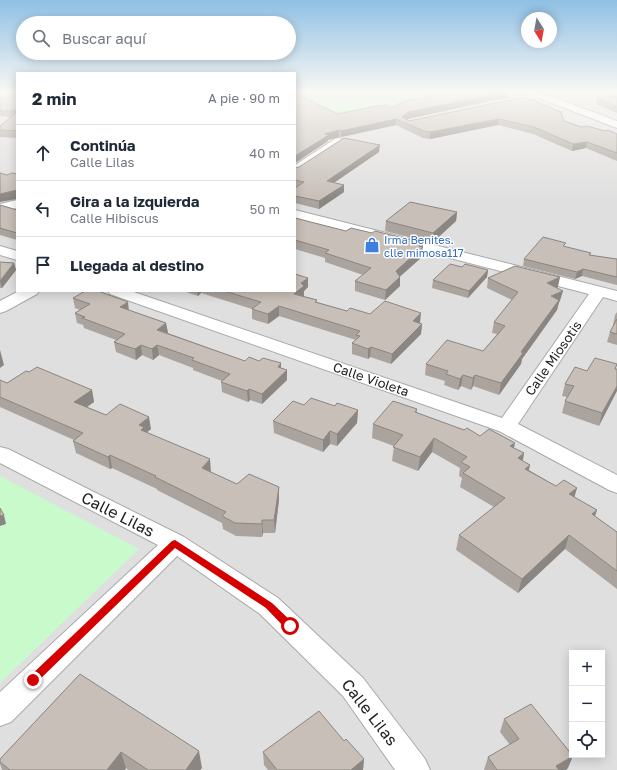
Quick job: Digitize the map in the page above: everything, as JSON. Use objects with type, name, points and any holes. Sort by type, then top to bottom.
[{"type":"street","points":[[296,169],[339,141]]},
{"type":"street","points":[[0,208],[16,204]]},
{"type":"street","points":[[296,214],[617,296]]},
{"type":"street","points":[[0,250],[16,256]]},
{"type":"street","name":"Calle Miosotis","points":[[506,426],[599,291]]},
{"type":"street","points":[[0,308],[29,292]]},
{"type":"street","name":"Calle Violeta","points":[[119,292],[506,426],[617,485]]},
{"type":"street","name":"Calle Lilas","points":[[0,454],[175,543],[269,606],[353,687],[414,770]]},
{"type":"street","points":[[0,712],[175,543]]},
{"type":"shaded area","points":[[0,128],[16,128],[16,292],[296,292],[296,128],[617,128],[617,770],[0,770]]},
{"type":"green space","points":[[0,476],[139,549],[0,683]]},
{"type":"building","points":[[0,128],[16,128],[16,131],[0,130]]},
{"type":"building","points":[[296,128],[355,128],[325,134],[329,135],[296,155]]},
{"type":"building","points":[[417,128],[452,128],[430,132]]},
{"type":"building","points":[[536,128],[594,128],[605,131],[608,130],[617,134],[617,153],[587,142],[573,144]]},
{"type":"building","points":[[344,138],[380,145],[327,181],[344,185],[319,201],[296,196],[296,187],[304,182],[296,180],[296,168]]},
{"type":"building","points":[[0,173],[7,175],[12,173],[16,174],[16,190],[0,194]]},
{"type":"building","points":[[410,202],[457,212],[433,233],[386,221]]},
{"type":"building","points":[[0,205],[16,210],[16,233],[0,228]]},
{"type":"building","points":[[296,218],[346,231],[351,228],[372,233],[375,231],[423,243],[419,246],[423,247],[396,271],[400,277],[386,290],[355,281],[371,268],[325,253],[329,250],[296,240]]},
{"type":"building","points":[[543,237],[566,243],[563,246],[591,253],[589,255],[617,259],[617,277],[583,269],[577,272],[524,259]]},
{"type":"building","points":[[0,262],[14,263],[0,281]]},
{"type":"building","points":[[450,264],[462,267],[465,264],[488,270],[469,291],[433,280]]},
{"type":"building","points":[[515,266],[560,277],[547,283],[563,291],[551,296],[559,300],[521,352],[523,353],[501,383],[475,375],[473,378],[463,375],[460,379],[446,374],[448,371],[426,364],[447,340],[483,351],[505,326],[494,322],[518,292],[488,278]]},
{"type":"building","points":[[296,274],[308,278],[301,283],[304,286],[294,294],[317,300],[315,302],[347,311],[350,308],[370,314],[385,301],[421,313],[413,321],[422,324],[392,354],[371,347],[368,349],[352,343],[360,336],[356,335],[360,331],[279,306],[268,314],[252,309],[261,302],[227,292],[296,292]]},
{"type":"building","points":[[83,292],[101,292],[128,302],[120,307],[166,323],[157,330],[245,361],[249,357],[259,361],[263,358],[281,363],[278,367],[287,370],[262,394],[249,389],[247,391],[221,382],[230,374],[192,360],[194,358],[157,345],[152,349],[141,345],[135,349],[114,342],[125,334],[82,318],[85,317],[75,313],[90,304],[73,298]]},
{"type":"building","points":[[617,319],[617,334],[610,332]]},
{"type":"building","points":[[595,358],[617,364],[615,369],[617,369],[617,386],[602,413],[565,401],[574,386],[565,384],[575,367],[587,371]]},
{"type":"building","points":[[37,367],[92,390],[74,402],[106,415],[120,404],[149,417],[139,425],[144,427],[141,430],[210,459],[202,468],[237,484],[249,474],[279,487],[274,520],[262,520],[262,524],[235,523],[222,516],[226,512],[155,477],[156,476],[110,455],[108,457],[73,441],[83,433],[0,397],[0,380],[7,383],[26,371],[29,372]]},
{"type":"building","points":[[311,398],[335,406],[337,403],[358,410],[337,434],[330,431],[323,440],[273,421],[293,401],[304,405]]},
{"type":"building","points":[[393,401],[417,409],[415,412],[464,430],[467,428],[480,436],[489,429],[515,443],[510,446],[524,453],[518,458],[530,465],[525,469],[556,486],[564,480],[577,488],[569,494],[597,510],[592,514],[617,532],[617,571],[569,535],[522,579],[459,535],[505,498],[463,473],[470,467],[461,462],[467,457],[434,438],[420,457],[393,447],[403,435],[373,424]]},
{"type":"building","points":[[0,508],[4,515],[0,516]]},
{"type":"building","points":[[80,674],[199,751],[186,770],[148,770],[121,752],[107,770],[10,770],[0,762],[0,759]]},
{"type":"building","points":[[531,704],[569,751],[570,758],[556,766],[559,770],[497,770],[488,757],[519,739],[504,719]]},
{"type":"building","points":[[319,711],[344,741],[346,739],[364,759],[351,770],[277,770],[263,752]]},
{"type":"place","name":"Irma Benites. clle mimosa117","points":[[372,245]]},
{"type":"route","points":[[33,680],[175,543],[269,606],[290,626]]}]
